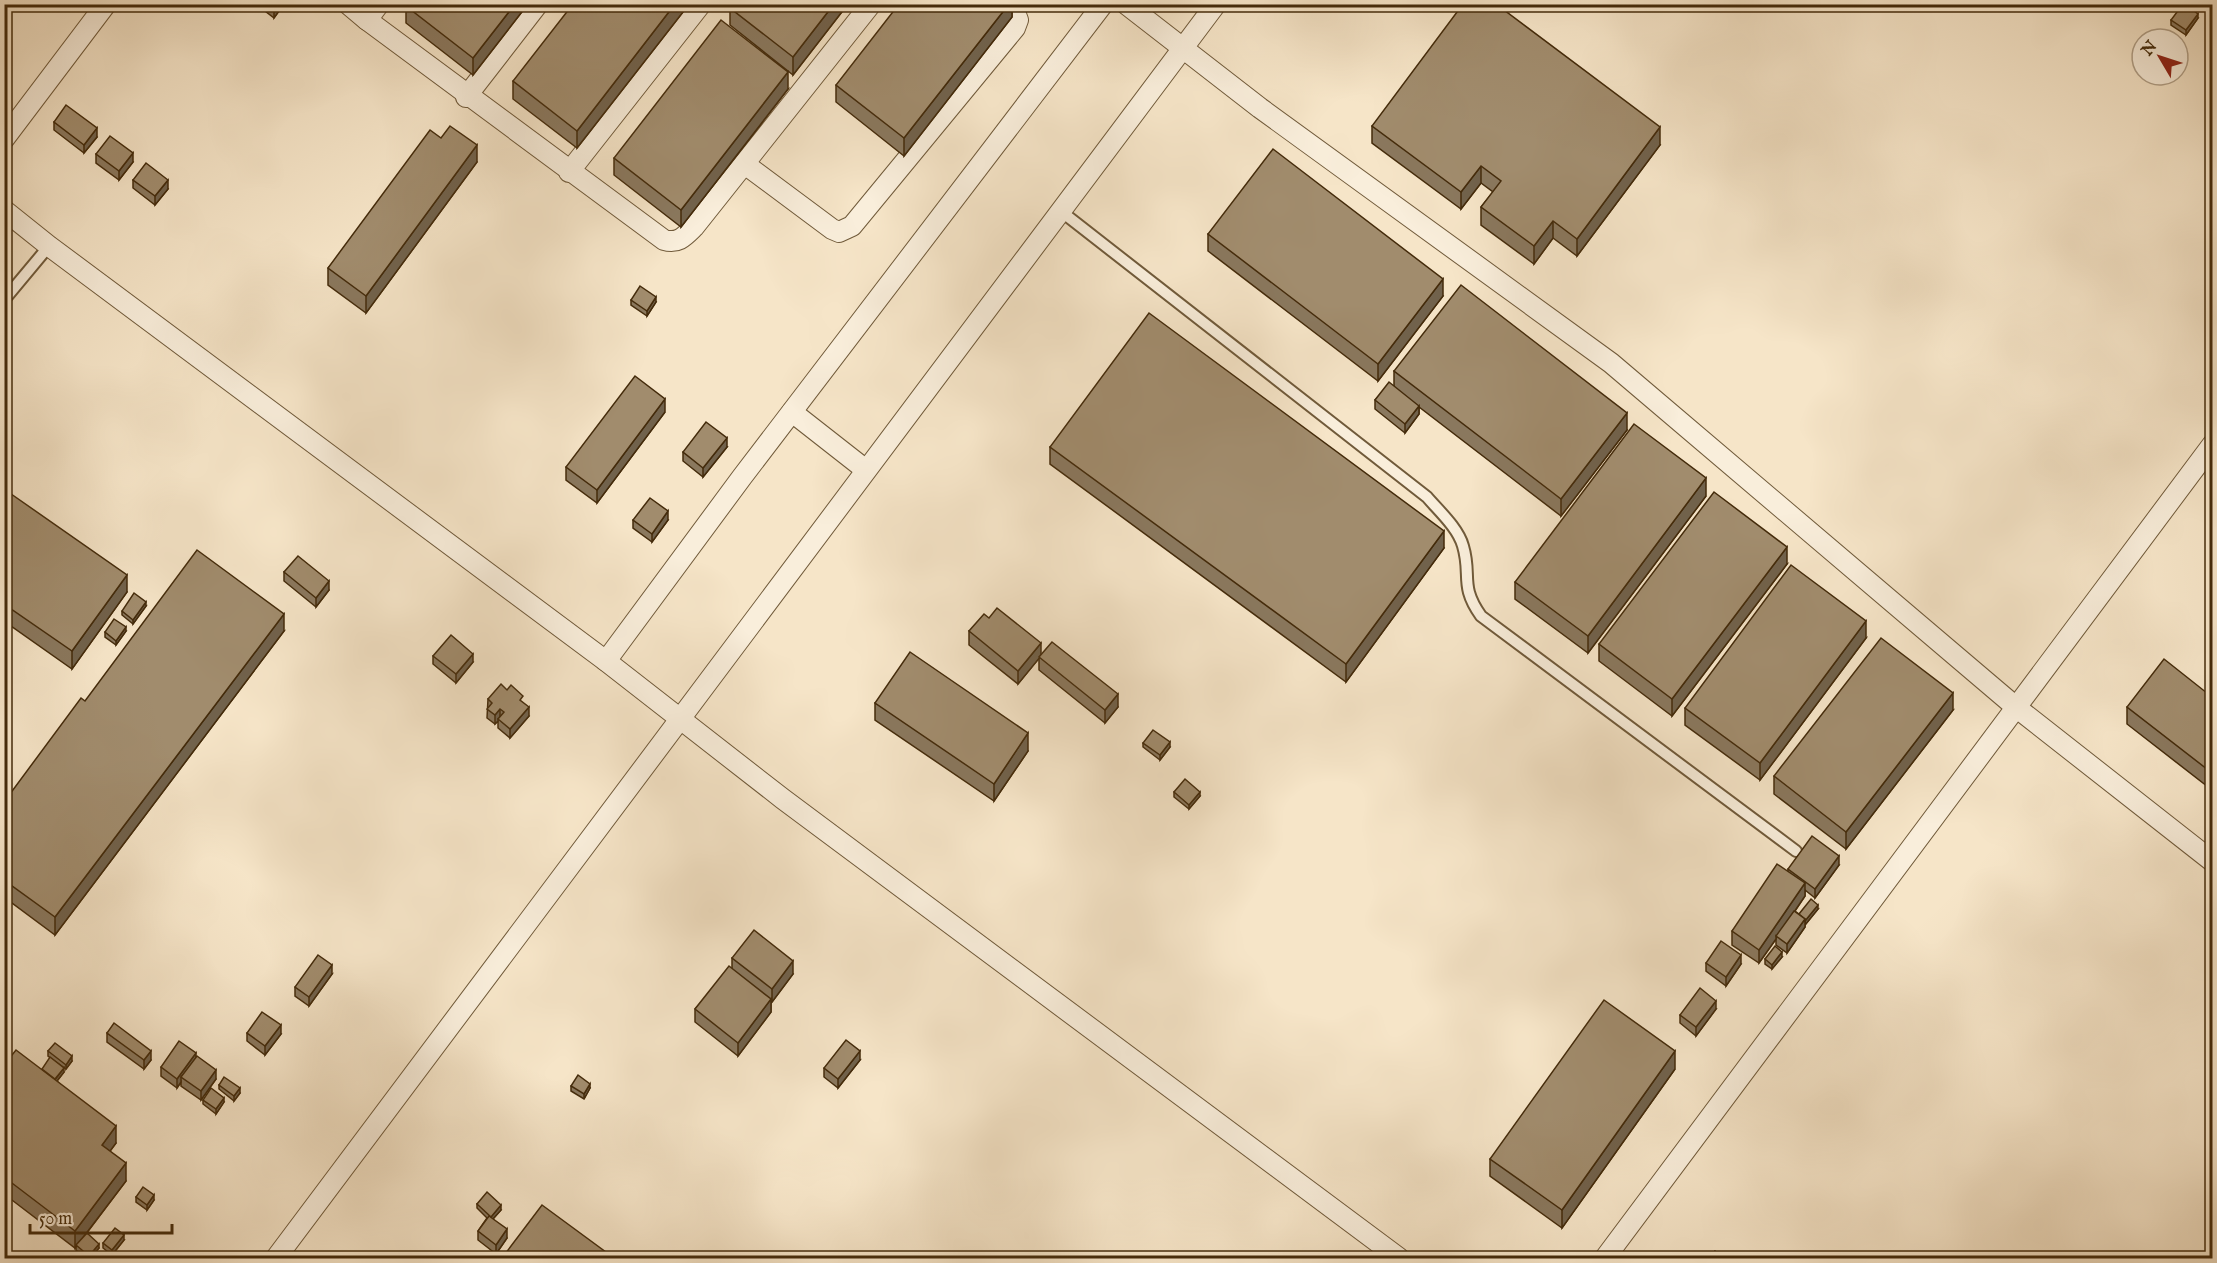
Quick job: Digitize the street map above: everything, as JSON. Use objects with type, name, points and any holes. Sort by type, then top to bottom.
[{"type":"street","points":[[4,139],[106,4]]},
{"type":"street","points":[[348,4],[373,12],[466,96],[664,240],[672,243],[680,241],[694,227],[746,165],[871,4]]},
{"type":"street","points":[[466,96],[538,4]]},
{"type":"street","points":[[569,172],[701,4]]},
{"type":"street","points":[[746,165],[832,229],[839,232],[852,226],[1015,28],[1018,20],[1012,4]]},
{"type":"street","points":[[606,661],[792,412],[1103,4]]},
{"type":"street","points":[[1126,4],[1182,49],[1611,363],[2017,708],[2212,861]]},
{"type":"street","points":[[276,1258],[547,900],[679,718],[1062,212],[1216,4]]},
{"type":"street","points":[[4,210],[1399,1258]]},
{"type":"street","points":[[792,412],[866,470]]},
{"type":"street","points":[[1605,1258],[2212,444]]},
{"type":"lane","points":[[1062,212],[1427,498],[1447,520],[1463,545],[1468,599],[1481,616],[1796,851]]},
{"type":"lane","points":[[4,300],[49,246]]},
{"type":"building","points":[[407,4],[515,4],[473,58],[406,6]]},
{"type":"building","points":[[573,4],[675,4],[577,131],[513,81]]},
{"type":"building","points":[[733,4],[834,4],[793,57],[730,8]]},
{"type":"building","points":[[899,4],[1009,4],[904,138],[836,85]]},
{"type":"building","points":[[1463,4],[1496,4],[1660,127],[1577,239],[1553,221],[1534,246],[1481,207],[1501,181],[1481,166],[1461,192],[1372,126]]},
{"type":"building","points":[[2183,4],[2198,14],[2188,27],[2182,27],[2171,20]]},
{"type":"building","points":[[721,20],[788,72],[681,210],[614,158]]},
{"type":"building","points":[[66,105],[97,128],[84,145],[54,122]]},
{"type":"building","points":[[450,126],[477,145],[366,296],[328,268],[430,130],[441,138]]},
{"type":"building","points":[[110,136],[133,153],[119,171],[96,154]]},
{"type":"building","points":[[1273,149],[1443,279],[1378,364],[1208,234]]},
{"type":"building","points":[[146,163],[168,180],[155,196],[133,180]]},
{"type":"building","points":[[1461,285],[1627,413],[1561,499],[1394,371]]},
{"type":"building","points":[[640,286],[656,297],[647,311],[631,300]]},
{"type":"building","points":[[1149,313],[1444,531],[1346,664],[1050,447]]},
{"type":"building","points":[[635,376],[665,399],[597,490],[566,467]]},
{"type":"building","points":[[1389,382],[1419,406],[1405,424],[1375,400]]},
{"type":"building","points":[[706,422],[727,438],[703,468],[683,452]]},
{"type":"building","points":[[1634,424],[1706,478],[1588,636],[1515,582]]},
{"type":"building","points":[[4,489],[127,575],[72,651],[4,604]]},
{"type":"building","points":[[1714,492],[1787,547],[1672,699],[1599,644]]},
{"type":"building","points":[[650,498],[668,511],[652,534],[633,520]]},
{"type":"building","points":[[197,550],[284,614],[55,917],[4,880],[4,802],[81,698],[85,701]]},
{"type":"building","points":[[298,556],[329,581],[316,598],[284,572]]},
{"type":"building","points":[[1791,565],[1866,621],[1760,763],[1685,708]]},
{"type":"building","points":[[134,593],[146,602],[133,620],[122,611]]},
{"type":"building","points":[[997,608],[1041,643],[1018,671],[969,631],[984,614],[989,618]]},
{"type":"building","points":[[114,619],[126,627],[116,641],[105,632]]},
{"type":"building","points":[[451,635],[473,654],[456,674],[433,656]]},
{"type":"building","points":[[1881,638],[1953,693],[1846,832],[1774,776]]},
{"type":"building","points":[[1052,642],[1118,694],[1105,710],[1039,657]]},
{"type":"building","points":[[910,652],[1028,733],[994,784],[875,703]]},
{"type":"building","points":[[2164,659],[2212,697],[2212,773],[2127,707]]},
{"type":"building","points":[[501,684],[507,690],[511,685],[523,696],[520,700],[529,707],[510,729],[498,719],[504,712],[500,709],[495,715],[487,709],[492,703],[488,699]]},
{"type":"building","points":[[1153,730],[1170,742],[1160,755],[1143,743]]},
{"type":"building","points":[[1185,779],[1200,792],[1189,805],[1174,792]]},
{"type":"building","points":[[1812,836],[1839,856],[1815,889],[1788,869]]},
{"type":"building","points":[[1777,864],[1805,883],[1759,950],[1732,931]]},
{"type":"building","points":[[1811,899],[1818,905],[1805,921],[1799,914]]},
{"type":"building","points":[[1794,911],[1805,919],[1787,944],[1776,936]]},
{"type":"building","points":[[754,930],[793,961],[772,989],[732,958]]},
{"type":"building","points":[[1721,941],[1741,955],[1726,977],[1706,963]]},
{"type":"building","points":[[1775,946],[1782,952],[1772,965],[1765,959]]},
{"type":"building","points":[[318,955],[332,965],[309,997],[295,987]]},
{"type":"building","points":[[729,966],[771,999],[738,1043],[695,1009]]},
{"type":"building","points":[[1700,988],[1716,1001],[1696,1027],[1680,1015]]},
{"type":"building","points":[[1604,1000],[1675,1051],[1562,1210],[1490,1159]]},
{"type":"building","points":[[262,1012],[281,1025],[265,1046],[247,1033]]},
{"type":"building","points":[[114,1023],[151,1051],[144,1060],[107,1033]]},
{"type":"building","points":[[846,1040],[860,1051],[838,1079],[824,1068]]},
{"type":"building","points":[[179,1041],[196,1053],[177,1079],[161,1067]]},
{"type":"building","points":[[55,1043],[72,1056],[66,1065],[48,1051]]},
{"type":"building","points":[[16,1050],[116,1126],[102,1145],[126,1163],[75,1231],[4,1177],[4,1065]]},
{"type":"building","points":[[197,1056],[216,1070],[201,1091],[181,1077]]},
{"type":"building","points":[[50,1057],[64,1068],[55,1079],[42,1069]]},
{"type":"building","points":[[578,1075],[590,1084],[584,1094],[571,1086]]},
{"type":"building","points":[[224,1077],[240,1088],[234,1096],[219,1085]]},
{"type":"building","points":[[211,1088],[224,1098],[216,1109],[203,1100]]},
{"type":"building","points":[[143,1187],[154,1195],[147,1205],[136,1197]]},
{"type":"building","points":[[487,1192],[501,1205],[491,1217],[477,1204]]},
{"type":"building","points":[[542,1205],[614,1258],[502,1258]]},
{"type":"building","points":[[489,1216],[507,1229],[496,1245],[478,1231]]},
{"type":"building","points":[[115,1228],[124,1235],[112,1250],[103,1243]]},
{"type":"building","points":[[87,1233],[99,1244],[89,1256],[76,1245]]},
{"type":"building","points":[[1715,1251],[1725,1258],[1709,1258]]}]
